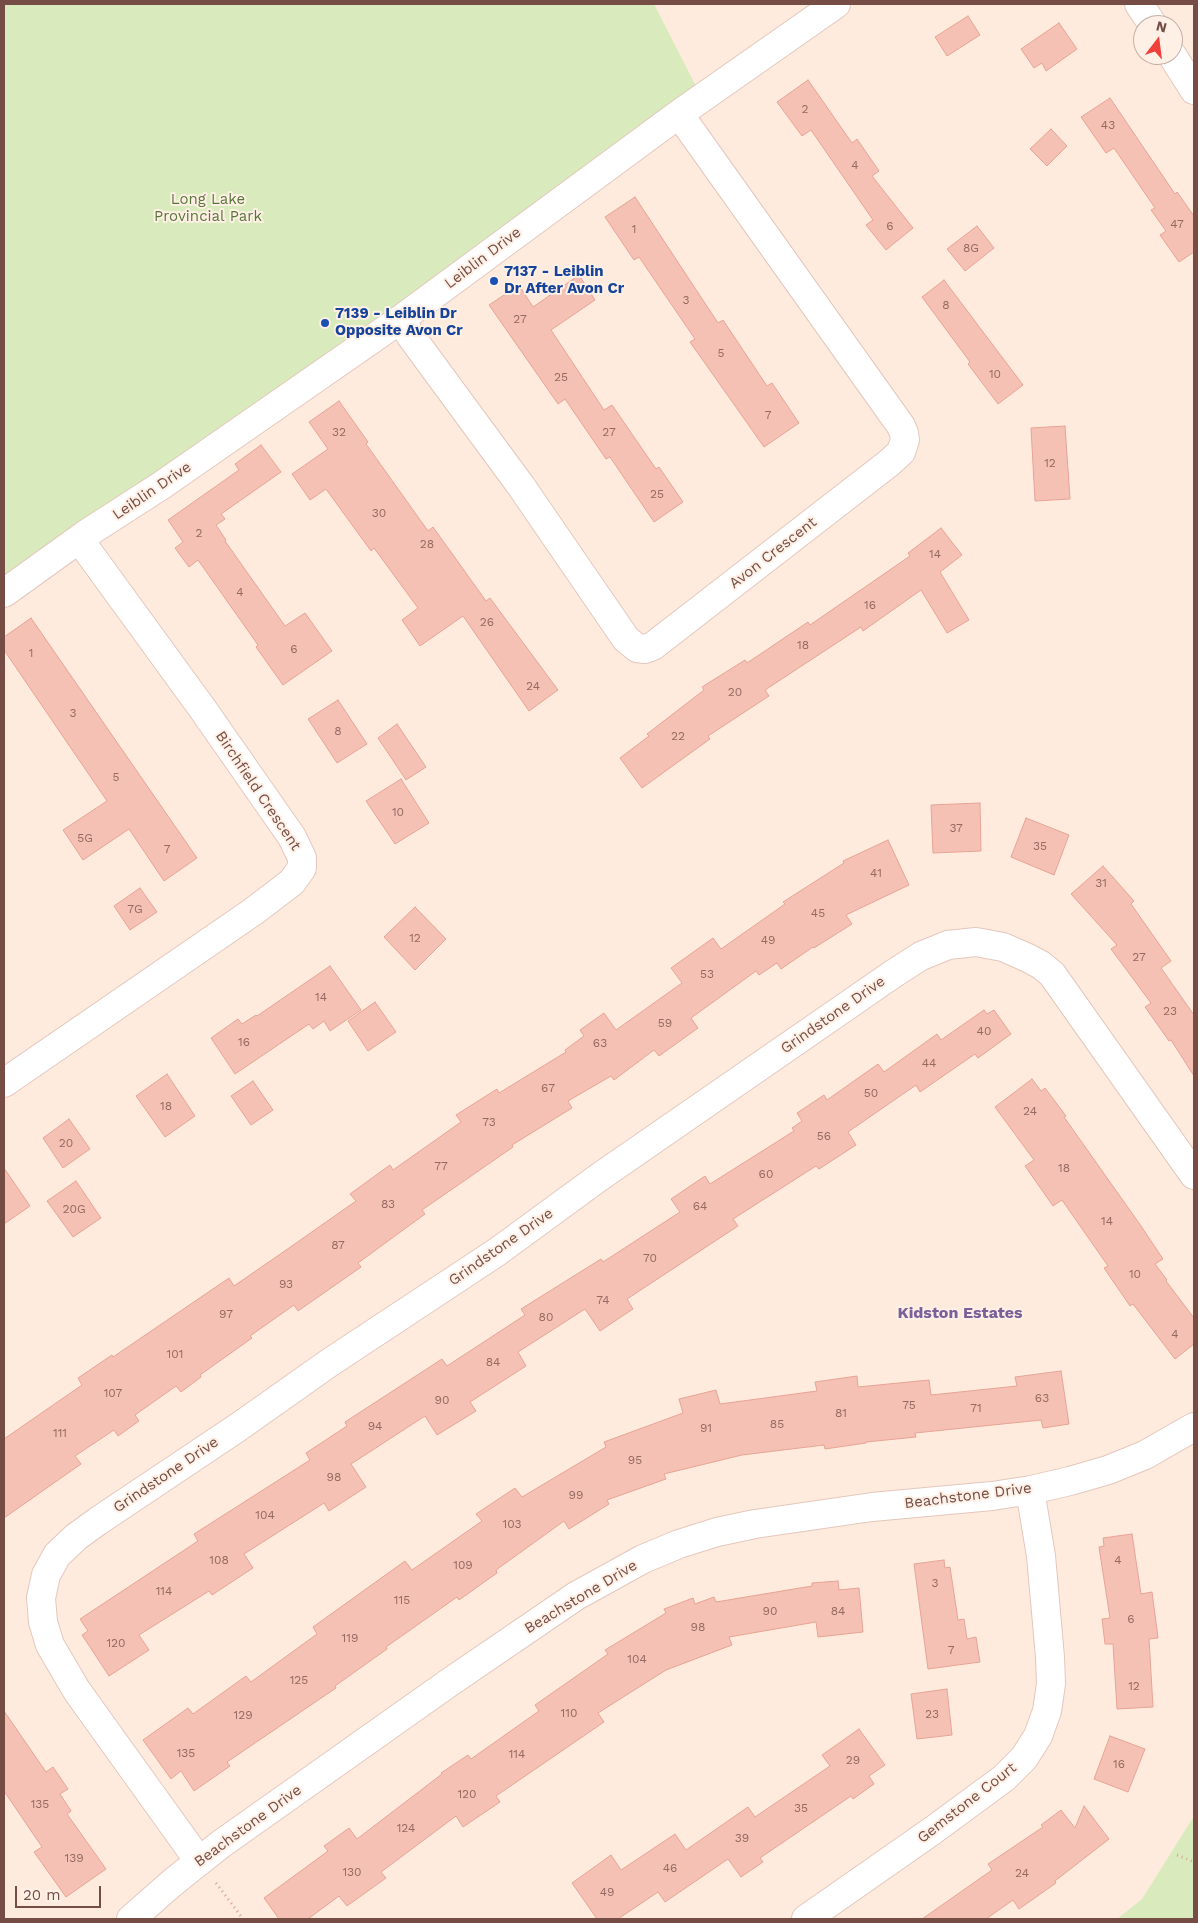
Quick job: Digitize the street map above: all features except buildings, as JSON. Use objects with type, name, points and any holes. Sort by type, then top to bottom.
[{"type":"street","name":"Leiblin Drive","points":[[4,593],[79,539],[162,485],[401,319],[679,114],[836,4]]},
{"type":"street","points":[[1139,4],[1146,15]]},
{"type":"street","points":[[1179,65],[1192,82]]},
{"type":"street","name":"Avon Crescent","points":[[401,319],[410,335],[521,486],[626,639],[638,648],[646,649],[653,646],[890,463],[901,452],[905,440],[901,426],[679,114]]},
{"type":"street","name":"Birchfield Crescent","points":[[4,1083],[268,901],[296,878],[302,868],[302,858],[292,837],[202,708],[79,539]]},
{"type":"street","name":"Grindstone Drive","points":[[200,1861],[77,1691],[50,1645],[43,1622],[41,1598],[46,1575],[57,1555],[76,1537],[98,1521],[237,1428],[329,1363],[498,1252],[598,1178],[893,974],[920,956],[948,945],[976,942],[1003,947],[1041,965],[1052,974],[1194,1174]]},
{"type":"street","name":"Beachstone Drive","points":[[131,1919],[200,1861],[288,1796],[545,1617],[609,1577],[643,1559],[717,1532],[755,1524],[842,1511],[992,1496],[1070,1481],[1108,1470],[1145,1455],[1194,1427]]},
{"type":"street","name":"Gemstone Court","points":[[806,1919],[932,1832],[1004,1778],[1024,1758],[1038,1736],[1047,1711],[1051,1684],[1041,1556],[1030,1490]]},
{"type":"path","points":[[1177,1855],[1194,1862]]},
{"type":"path","points":[[200,1861],[243,1919]]},
{"type":"green space","name":"Long Lake Provincial Park","points":[[4,4],[654,4],[702,98],[4,593]]},
{"type":"green space","points":[[1194,1816],[1194,1919],[1117,1919],[1142,1899]]},
{"type":"place","name":"7137 - Leiblin Dr After Avon Cr","points":[[494,281]]},
{"type":"place","name":"7139 - Leiblin Dr Opposite Avon Cr","points":[[325,323]]},
{"type":"district","name":"Kidston Estates","points":[[960,1313]]}]
